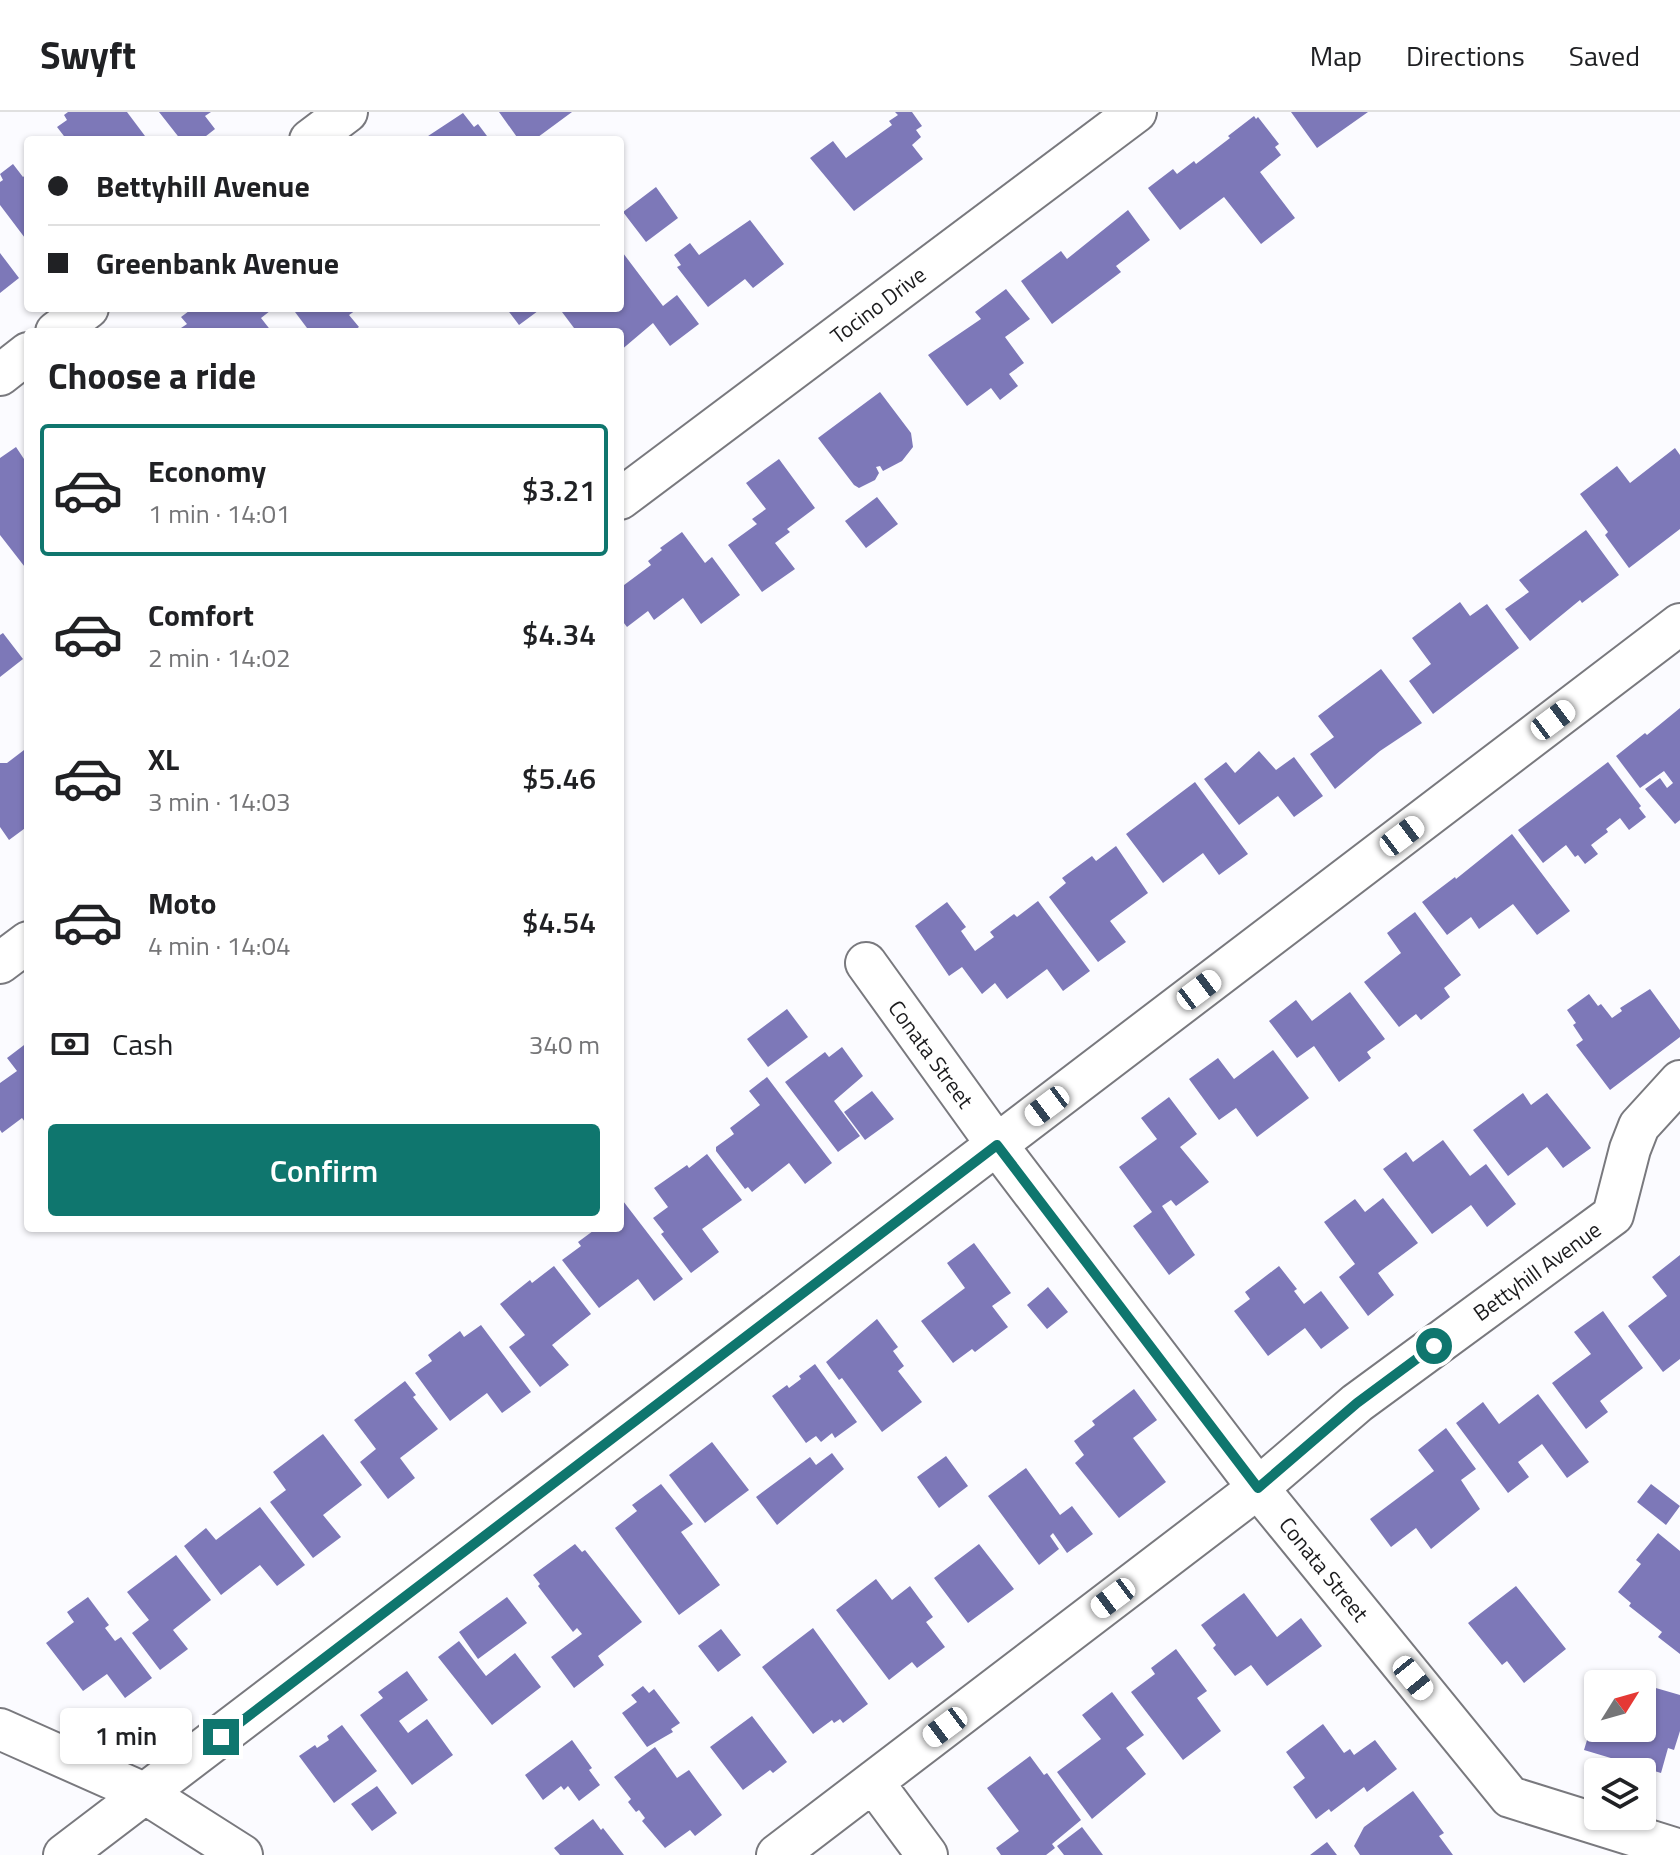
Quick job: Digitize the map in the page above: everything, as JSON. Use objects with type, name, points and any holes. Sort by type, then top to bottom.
[{"type":"street","points":[[315,136],[347,112]]},
{"type":"street","name":"Tocino Drive","points":[[624,496],[1136,112]]},
{"type":"street","points":[[61,328],[83,312]]},
{"type":"street","points":[[0,375],[24,356]]},
{"type":"street","points":[[64,1855],[1680,624]]},
{"type":"street","points":[[0,963],[24,945]]},
{"type":"street","name":"Conata Street","points":[[866,963],[997,1145],[1258,1488],[1510,1797],[1680,1850]]},
{"type":"street","name":"Bettyhill Avenue","points":[[777,1855],[1258,1488],[1357,1403],[1613,1215],[1639,1126],[1680,1081]]},
{"type":"street","points":[[0,1729],[146,1794],[242,1855]]},
{"type":"street","points":[[873,1782],[927,1855]]},
{"type":"building","points":[[68,112],[127,112],[145,136],[64,136],[57,127],[67,120],[64,115]]},
{"type":"building","points":[[159,112],[211,112],[205,116],[215,129],[206,136],[178,136]]},
{"type":"building","points":[[499,112],[572,112],[539,136],[516,136]]},
{"type":"building","points":[[895,112],[912,112],[922,126],[916,130],[921,137],[912,145],[923,159],[854,211],[810,158],[833,141],[846,158],[892,125],[889,121],[898,115]]},
{"type":"building","points":[[1291,112],[1368,112],[1317,148]]},
{"type":"building","points":[[463,113],[474,127],[478,124],[487,136],[428,136]]},
{"type":"building","points":[[1254,116],[1279,144],[1275,147],[1281,155],[1260,172],[1295,218],[1261,244],[1224,197],[1180,230],[1148,188],[1173,169],[1177,174],[1194,161],[1196,164]]},
{"type":"building","points":[[13,164],[24,176],[24,237],[0,205],[0,182],[3,180],[0,174]]},
{"type":"building","points":[[656,187],[678,218],[646,242],[624,211]]},
{"type":"building","points":[[1128,210],[1150,240],[1116,266],[1121,272],[1052,324],[1021,281],[1061,251],[1067,259]]},
{"type":"building","points":[[750,220],[784,264],[753,288],[745,279],[708,307],[677,267],[681,265],[674,255],[690,243],[699,255]]},
{"type":"building","points":[[0,253],[19,278],[0,293]]},
{"type":"building","points":[[624,254],[663,306],[677,295],[699,324],[670,346],[653,323],[624,348],[624,328],[574,328],[562,312],[624,312]]},
{"type":"building","points":[[1006,289],[1030,319],[1005,337],[1024,363],[1009,374],[1018,386],[1000,400],[991,388],[967,406],[928,355],[981,319],[975,312]]},
{"type":"building","points":[[188,312],[269,312],[261,318],[269,328],[181,328],[187,324],[181,317]]},
{"type":"building","points":[[295,312],[353,312],[349,315],[359,327],[358,328],[307,328]]},
{"type":"building","points":[[509,312],[537,312],[519,325]]},
{"type":"building","points":[[880,392],[911,433],[913,447],[902,461],[883,471],[880,466],[876,467],[879,473],[875,480],[859,488],[818,438]]},
{"type":"building","points":[[16,447],[24,459],[24,566],[0,535],[0,458]]},
{"type":"building","points":[[1675,448],[1680,455],[1680,529],[1629,568],[1580,494],[1617,466],[1630,483]]},
{"type":"building","points":[[779,459],[815,508],[787,529],[790,532],[775,543],[795,569],[762,592],[728,545],[757,524],[752,519],[766,509],[746,483]]},
{"type":"building","points":[[877,497],[898,524],[866,548],[845,521]]},
{"type":"building","points":[[1586,530],[1619,575],[1582,603],[1580,600],[1530,641],[1505,609],[1529,592],[1519,580]]},
{"type":"building","points":[[682,532],[705,563],[712,557],[740,595],[701,624],[683,598],[654,620],[648,611],[627,627],[624,623],[624,585],[651,565],[648,561],[662,550],[660,548]]},
{"type":"building","points":[[1460,602],[1470,616],[1487,604],[1519,648],[1433,714],[1409,681],[1431,664],[1412,638]]},
{"type":"building","points":[[3,633],[23,659],[0,677],[0,635]]},
{"type":"building","points":[[1381,669],[1422,723],[1380,751],[1335,789],[1310,754],[1334,737],[1318,716]]},
{"type":"building","points":[[1680,708],[1680,820],[1675,824],[1645,789],[1660,778],[1667,788],[1673,783],[1664,771],[1640,788],[1616,756]]},
{"type":"building","points":[[24,750],[24,829],[9,840],[0,827],[0,763],[7,763]]},
{"type":"building","points":[[1259,751],[1276,770],[1294,757],[1323,796],[1294,817],[1278,796],[1239,825],[1204,779],[1226,762],[1235,773]]},
{"type":"building","points":[[1608,762],[1646,817],[1629,830],[1620,818],[1591,845],[1598,854],[1585,864],[1566,845],[1543,863],[1518,830]]},
{"type":"building","points":[[1195,782],[1248,854],[1219,875],[1203,853],[1163,883],[1126,834]]},
{"type":"building","points":[[1512,834],[1570,911],[1537,935],[1513,904],[1479,929],[1471,917],[1447,935],[1422,902]]},
{"type":"building","points":[[1116,846],[1148,893],[1110,921],[1126,942],[1098,962],[1049,897],[1066,883],[1062,878],[1092,856],[1096,861]]},
{"type":"building","points":[[1038,901],[1090,971],[1063,991],[1047,969],[1007,999],[995,983],[982,994],[962,967],[949,976],[915,926],[947,902],[966,927],[961,931],[975,951],[994,937],[990,932]]},
{"type":"building","points":[[1415,912],[1461,975],[1444,988],[1450,997],[1421,1020],[1416,1014],[1399,1027],[1364,982],[1401,953],[1387,933]]},
{"type":"building","points":[[1650,989],[1680,1030],[1680,1037],[1610,1090],[1576,1045],[1583,1040],[1567,1010],[1589,994],[1612,1018],[1622,1011],[1620,1008]]},
{"type":"building","points":[[1350,992],[1385,1039],[1367,1052],[1371,1058],[1339,1082],[1314,1046],[1297,1058],[1269,1021],[1296,1000],[1312,1021]]},
{"type":"building","points":[[787,1009],[808,1037],[768,1067],[747,1039]]},
{"type":"building","points":[[24,1045],[24,1121],[22,1118],[2,1133],[0,1083],[17,1071],[7,1058]]},
{"type":"building","points":[[842,1047],[863,1076],[834,1101],[860,1136],[838,1152],[785,1082],[825,1052],[829,1057]]},
{"type":"building","points":[[1273,1050],[1309,1098],[1257,1137],[1236,1108],[1219,1120],[1189,1079],[1218,1058],[1234,1079]]},
{"type":"building","points":[[767,1077],[832,1163],[805,1184],[789,1163],[752,1192],[748,1187],[745,1189],[716,1147],[734,1134],[730,1128],[760,1105],[749,1091]]},
{"type":"building","points":[[872,1091],[894,1119],[865,1140],[844,1112]]},
{"type":"building","points":[[1523,1093],[1531,1105],[1547,1093],[1591,1148],[1563,1168],[1547,1147],[1508,1176],[1473,1130]]},
{"type":"building","points":[[1169,1097],[1197,1134],[1180,1147],[1209,1182],[1176,1206],[1171,1200],[1162,1206],[1195,1255],[1169,1275],[1133,1226],[1152,1212],[1119,1167],[1157,1139],[1141,1118]]},
{"type":"building","points":[[1443,1140],[1470,1176],[1486,1164],[1516,1204],[1487,1227],[1471,1205],[1432,1234],[1383,1169],[1406,1152],[1413,1162]]},
{"type":"building","points":[[707,1154],[742,1200],[702,1229],[719,1252],[691,1273],[661,1234],[664,1232],[653,1218],[668,1207],[654,1188]]},
{"type":"building","points":[[1383,1198],[1418,1243],[1378,1273],[1394,1295],[1368,1316],[1339,1277],[1355,1264],[1324,1222],[1355,1199],[1365,1212]]},
{"type":"building","points":[[624,1202],[683,1279],[654,1301],[638,1279],[599,1308],[562,1260],[581,1246],[578,1242],[592,1232],[624,1232]]},
{"type":"building","points":[[974,1243],[1011,1293],[992,1306],[1008,1327],[975,1352],[972,1349],[953,1363],[921,1321],[965,1288],[947,1263]]},
{"type":"building","points":[[1680,1255],[1680,1359],[1663,1372],[1628,1326],[1667,1296],[1652,1277]]},
{"type":"building","points":[[554,1266],[591,1314],[552,1345],[569,1365],[540,1387],[509,1347],[525,1335],[500,1304]]},
{"type":"building","points":[[1279,1266],[1304,1304],[1321,1291],[1349,1328],[1321,1349],[1305,1328],[1268,1356],[1234,1311],[1250,1299],[1245,1292]]},
{"type":"building","points":[[1048,1287],[1068,1312],[1047,1329],[1027,1305]]},
{"type":"building","points":[[1603,1311],[1643,1368],[1600,1401],[1608,1412],[1586,1429],[1552,1383],[1591,1354],[1574,1332]]},
{"type":"building","points":[[877,1319],[898,1347],[893,1351],[904,1366],[898,1371],[922,1402],[882,1432],[842,1378],[839,1380],[826,1362]]},
{"type":"building","points":[[481,1325],[531,1392],[502,1413],[487,1393],[450,1421],[415,1373],[432,1361],[428,1355],[460,1331],[464,1337]]},
{"type":"building","points":[[815,1364],[857,1422],[835,1438],[832,1433],[821,1442],[816,1436],[806,1443],[772,1396],[787,1385],[789,1388]]},
{"type":"building","points":[[405,1381],[416,1395],[413,1397],[438,1429],[400,1458],[415,1478],[388,1499],[360,1462],[376,1449],[354,1420]]},
{"type":"building","points":[[1134,1389],[1157,1420],[1133,1438],[1166,1482],[1119,1518],[1075,1463],[1084,1455],[1074,1441],[1095,1425],[1092,1421]]},
{"type":"building","points":[[1538,1394],[1589,1462],[1567,1478],[1542,1444],[1518,1462],[1529,1477],[1508,1493],[1456,1423],[1483,1402],[1499,1424]]},
{"type":"building","points":[[1446,1428],[1476,1469],[1461,1480],[1480,1509],[1431,1549],[1416,1528],[1391,1547],[1370,1519],[1434,1471],[1418,1450]]},
{"type":"building","points":[[323,1434],[362,1485],[323,1515],[341,1537],[313,1558],[270,1502],[286,1490],[273,1472]]},
{"type":"building","points":[[712,1442],[749,1490],[705,1523],[669,1475]]},
{"type":"building","points":[[832,1453],[844,1469],[777,1525],[756,1497],[810,1457],[816,1465]]},
{"type":"building","points":[[946,1456],[968,1486],[939,1508],[917,1477]]},
{"type":"building","points":[[1026,1468],[1060,1515],[1072,1506],[1093,1534],[1067,1553],[1053,1533],[1050,1536],[1059,1549],[1039,1565],[988,1496]]},
{"type":"building","points":[[661,1484],[693,1524],[681,1532],[720,1585],[679,1615],[615,1528],[637,1511],[632,1505]]},
{"type":"building","points":[[1651,1484],[1680,1506],[1666,1525],[1637,1502]]},
{"type":"building","points":[[260,1507],[305,1565],[277,1586],[260,1565],[221,1595],[184,1546],[206,1528],[216,1540]]},
{"type":"building","points":[[1658,1533],[1680,1551],[1680,1654],[1658,1637],[1662,1632],[1629,1606],[1631,1603],[1618,1592],[1641,1564],[1636,1560]]},
{"type":"building","points":[[575,1544],[582,1552],[585,1550],[642,1622],[598,1656],[604,1665],[574,1688],[551,1657],[582,1634],[577,1628],[573,1632],[533,1575]]},
{"type":"building","points":[[979,1544],[1014,1589],[968,1623],[934,1578]]},
{"type":"building","points":[[176,1555],[211,1600],[173,1630],[188,1649],[160,1670],[132,1633],[149,1620],[127,1592]]},
{"type":"building","points":[[876,1579],[892,1600],[910,1586],[933,1617],[926,1622],[945,1647],[917,1668],[912,1662],[889,1680],[836,1610]]},
{"type":"building","points":[[1516,1586],[1566,1649],[1524,1683],[1507,1661],[1502,1665],[1468,1623]]},
{"type":"building","points":[[1244,1593],[1277,1637],[1301,1618],[1322,1646],[1267,1686],[1251,1665],[1235,1676],[1213,1648],[1216,1645],[1201,1625]]},
{"type":"building","points":[[88,1597],[109,1625],[105,1628],[115,1641],[121,1637],[152,1678],[125,1698],[107,1674],[83,1691],[46,1643],[74,1622],[67,1612]]},
{"type":"building","points":[[507,1597],[527,1623],[478,1659],[459,1632]]},
{"type":"building","points":[[813,1628],[868,1704],[843,1723],[840,1719],[834,1723],[832,1720],[813,1734],[762,1667]]},
{"type":"building","points":[[721,1629],[741,1655],[718,1672],[698,1646]]},
{"type":"building","points":[[459,1641],[486,1676],[515,1653],[541,1687],[492,1725],[438,1657]]},
{"type":"building","points":[[1176,1649],[1207,1691],[1197,1698],[1221,1731],[1183,1760],[1131,1692],[1155,1674],[1151,1668]]},
{"type":"building","points":[[407,1671],[428,1700],[399,1721],[408,1733],[427,1719],[453,1755],[412,1785],[360,1715],[383,1698],[378,1692]]},
{"type":"building","points":[[643,1686],[649,1693],[654,1689],[680,1723],[671,1729],[673,1732],[647,1747],[622,1713],[637,1702],[631,1695]]},
{"type":"building","points":[[1656,1688],[1680,1695],[1680,1731],[1674,1750],[1668,1748],[1661,1773],[1656,1772],[1656,1758],[1611,1758],[1584,1750],[1586,1742],[1656,1742]]},
{"type":"building","points":[[1112,1692],[1144,1735],[1126,1748],[1146,1774],[1092,1819],[1057,1772],[1101,1739],[1082,1715]]},
{"type":"building","points":[[752,1716],[787,1762],[743,1790],[710,1747]]},
{"type":"building","points":[[1323,1724],[1344,1753],[1350,1749],[1354,1755],[1375,1740],[1397,1769],[1367,1792],[1364,1787],[1331,1812],[1329,1809],[1316,1819],[1293,1787],[1305,1778],[1286,1752]]},
{"type":"building","points":[[342,1725],[377,1771],[334,1803],[299,1756],[329,1740],[327,1736]]},
{"type":"building","points":[[572,1740],[600,1785],[579,1801],[568,1786],[564,1790],[561,1786],[543,1800],[525,1775]]},
{"type":"building","points":[[655,1747],[677,1778],[689,1770],[722,1815],[695,1836],[690,1830],[665,1848],[642,1821],[645,1818],[639,1810],[636,1812],[628,1802],[631,1799],[614,1777]]},
{"type":"building","points":[[1030,1756],[1044,1775],[1047,1773],[1081,1820],[1052,1844],[1055,1848],[1046,1855],[1001,1855],[996,1848],[1019,1831],[987,1788]]},
{"type":"building","points":[[377,1786],[397,1813],[372,1831],[351,1804]]},
{"type":"building","points":[[1413,1791],[1444,1833],[1439,1836],[1453,1855],[1360,1855],[1354,1846],[1364,1827]]},
{"type":"building","points":[[593,1819],[624,1855],[560,1855],[554,1848]]},
{"type":"building","points":[[1082,1827],[1103,1855],[1064,1855],[1057,1846]]},
{"type":"building","points":[[1327,1842],[1337,1855],[1310,1855]]},
{"type":"route","points":[[221,1737],[997,1145],[1258,1488],[1357,1403],[1434,1346]]}]
